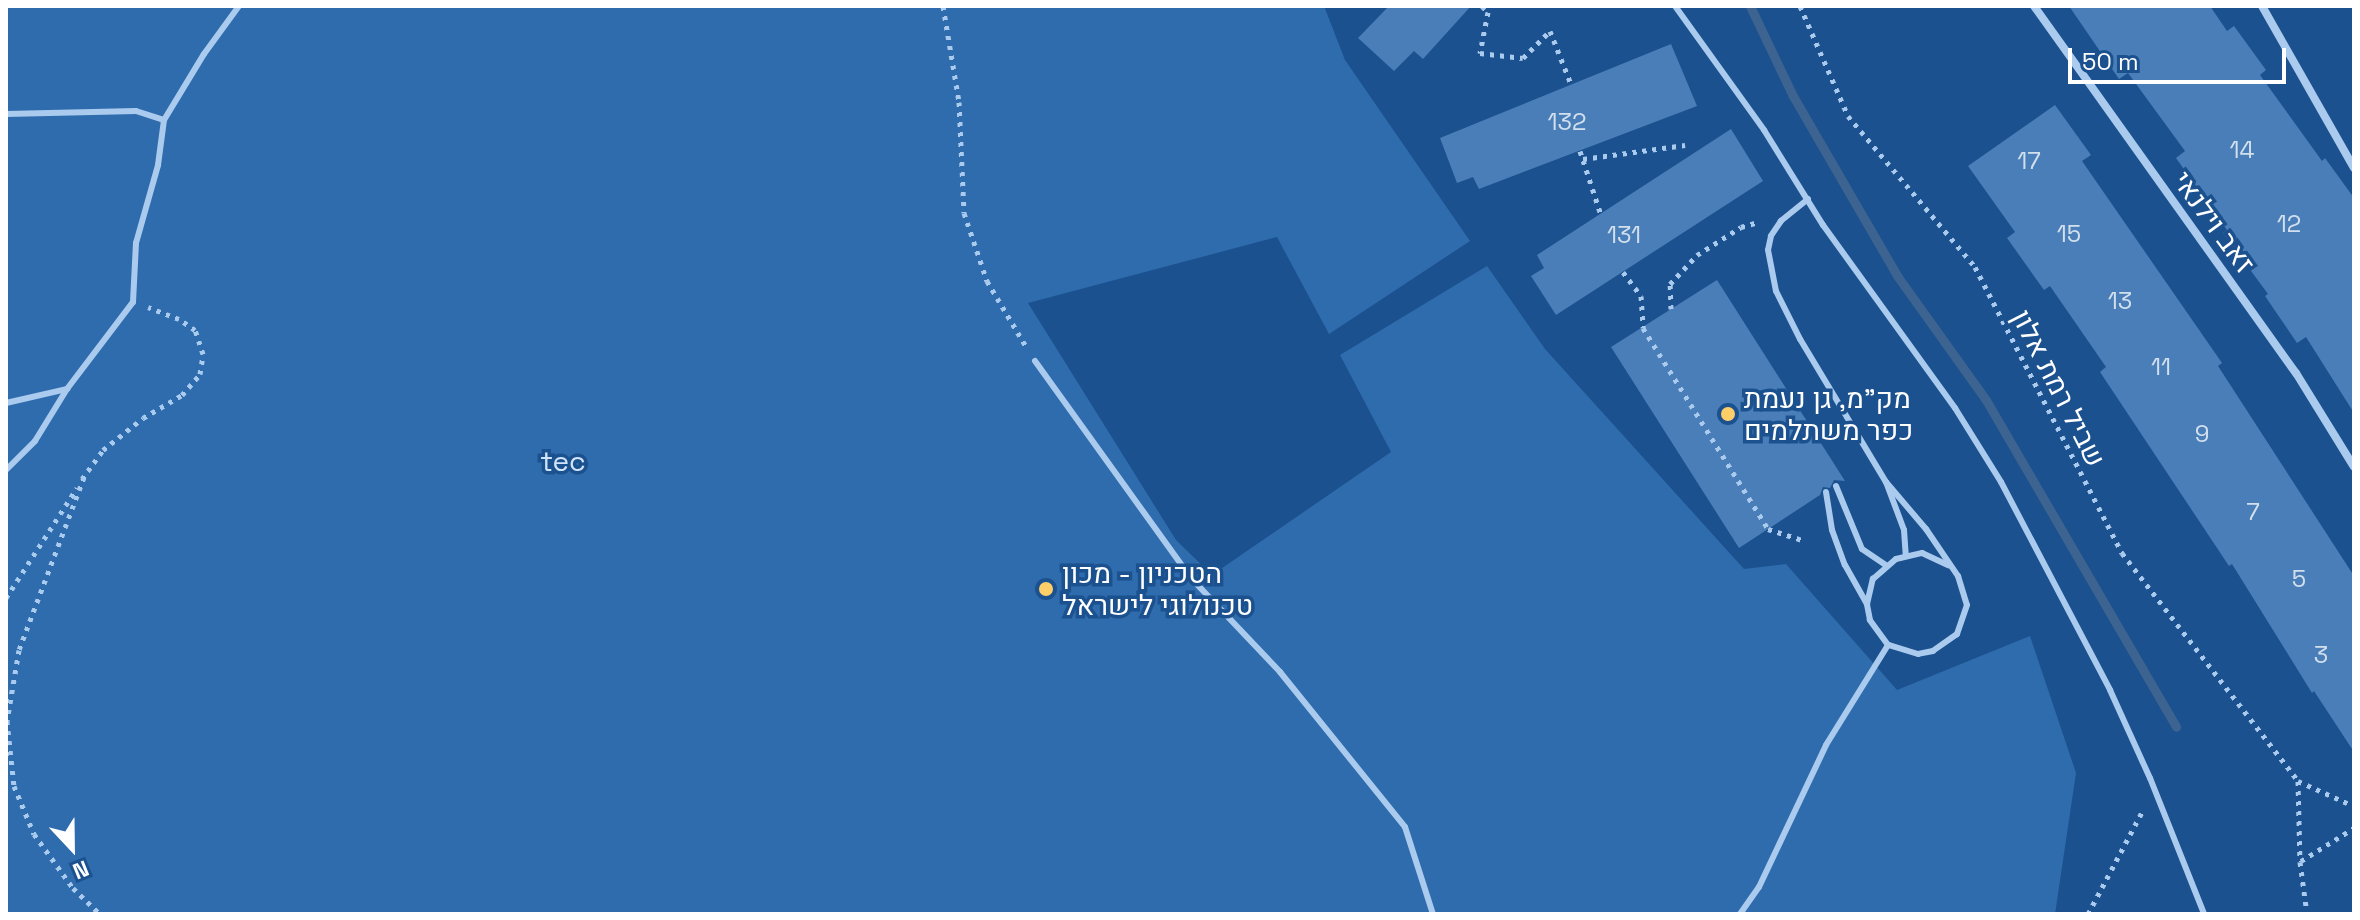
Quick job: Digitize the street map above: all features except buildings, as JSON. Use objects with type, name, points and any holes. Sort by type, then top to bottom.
[{"type":"street","name":"זאב וילנאי","points":[[2034,6],[2296,373],[2354,467]]},
{"type":"street","points":[[2262,6],[2354,168]]},
{"type":"lane","points":[[6,470],[35,441],[67,389],[133,302],[136,243],[158,165],[164,120],[204,54],[239,6]]},
{"type":"lane","points":[[1675,6],[1764,130],[1848,262],[1962,417],[2001,482],[2110,690],[2150,778],[2204,914]]},
{"type":"lane","points":[[6,114],[136,111],[164,120]]},
{"type":"lane","points":[[1808,199],[1781,221],[1771,236],[1768,250],[1776,291],[1800,339],[1886,482],[1926,529],[1965,590],[1964,620],[1957,634],[1933,651],[1918,654],[1888,645],[1877,634],[1867,604],[1841,553],[1826,492]]},
{"type":"lane","points":[[1035,361],[1190,577],[1280,672],[1405,827],[1433,914]]},
{"type":"lane","points":[[6,403],[67,389]]},
{"type":"lane","points":[[1886,482],[1904,530],[1906,556]]},
{"type":"lane","points":[[1836,486],[1862,549],[1886,565]]},
{"type":"lane","points":[[1867,604],[1873,579],[1886,565],[1922,553],[1948,565]]},
{"type":"lane","points":[[1740,914],[1759,887],[1826,745],[1888,645]]},
{"type":"path","points":[[943,6],[959,102],[964,213],[987,281],[1035,361]]},
{"type":"path","points":[[1482,6],[1488,12],[1480,53],[1523,58],[1550,31],[1571,84]]},
{"type":"path","name":"שביל רמת אלון","points":[[1800,6],[1848,116],[1975,267],[2122,553],[2298,781],[2354,806]]},
{"type":"path","points":[[1583,159],[1685,145]]},
{"type":"path","points":[[1580,151],[1601,215]]},
{"type":"path","points":[[1671,309],[1670,284],[1697,255],[1741,227],[1764,221]]},
{"type":"path","points":[[1623,272],[1641,296],[1643,328],[1768,529],[1804,541]]},
{"type":"path","points":[[6,598],[103,450],[143,418],[182,395],[200,374],[203,354],[195,330],[179,319],[133,302]]},
{"type":"path","points":[[84,477],[19,650],[7,721],[14,786],[34,834],[73,888],[100,914]]},
{"type":"path","points":[[2298,781],[2300,862],[2307,914]]},
{"type":"path","points":[[2088,914],[2143,810]]},
{"type":"path","points":[[2300,862],[2354,828]]},
{"type":"green space","name":"tec","points":[[6,6],[1324,6],[1345,60],[1470,241],[1329,334],[1277,237],[1028,303],[1176,540],[1212,575],[1391,452],[1340,355],[1487,266],[1545,349],[1744,569],[1786,564],[1897,690],[2030,636],[2076,773],[2055,914],[6,914]]},
{"type":"waterway","points":[[1750,6],[1793,96],[1898,277],[1986,400],[2176,727]]},
{"type":"place","name":"מק\"מ, גן נעמת כפר משתלמים","points":[[1728,414]]},
{"type":"place","name":"הטכניון - מכון טכנולוגי לישראל","points":[[1046,589]]}]
